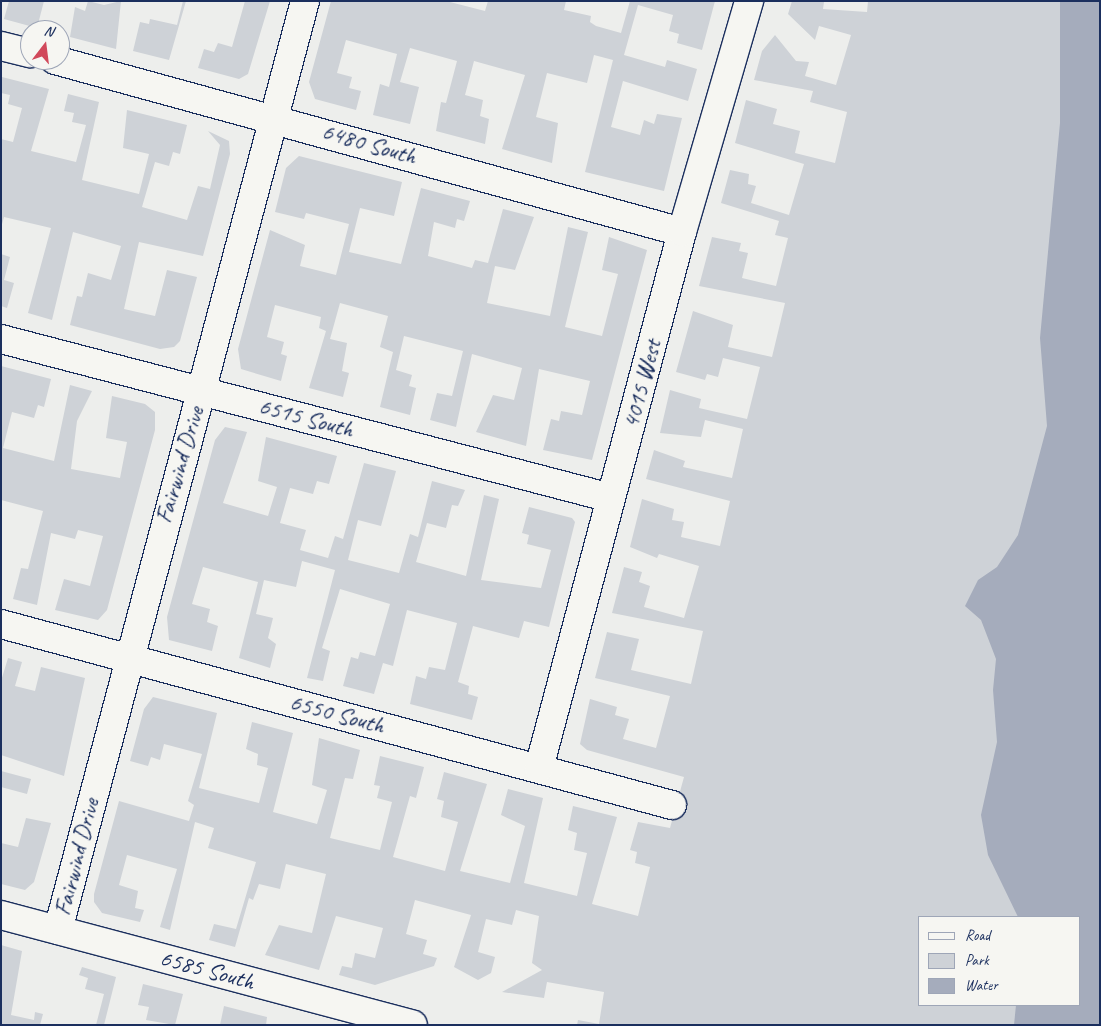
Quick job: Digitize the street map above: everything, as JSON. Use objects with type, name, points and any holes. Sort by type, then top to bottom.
[{"type":"street","name":"Fairwind Drive","points":[[58,930],[127,658],[276,118],[305,1]]},
{"type":"street","name":"4015 West","points":[[539,768],[682,232],[749,1]]},
{"type":"street","points":[[1,46],[20,51]]},
{"type":"street","name":"6480 South","points":[[70,64],[276,118],[682,232]]},
{"type":"street","name":"6515 South","points":[[1,339],[611,498]]},
{"type":"street","name":"6550 South","points":[[1,624],[672,805]]},
{"type":"street","name":"6585 South","points":[[1,915],[413,1025]]},
{"type":"green space","points":[[9,1],[44,1],[39,20],[20,20],[20,23],[4,19]]},
{"type":"green space","points":[[88,1],[104,5],[121,1],[116,49],[70,37],[75,7],[85,11]]},
{"type":"green space","points":[[183,1],[186,1],[169,60],[133,51],[140,22],[149,24],[150,19],[177,25]]},
{"type":"green space","points":[[245,1],[270,1],[248,74],[239,79],[198,68],[204,49],[214,52],[218,43],[232,47]]},
{"type":"green space","points":[[331,1],[446,1],[485,11],[488,1],[566,1],[564,10],[591,16],[590,22],[596,26],[621,33],[630,1],[715,1],[702,50],[677,43],[679,34],[669,31],[673,15],[638,5],[624,55],[665,67],[667,60],[697,69],[688,101],[623,81],[611,127],[640,135],[644,120],[654,124],[657,114],[682,118],[664,191],[585,172],[613,60],[594,55],[587,83],[547,73],[536,117],[558,123],[552,163],[502,149],[525,75],[474,61],[465,95],[483,100],[480,116],[489,119],[485,144],[436,131],[441,102],[446,103],[457,61],[410,48],[400,82],[419,87],[410,124],[373,115],[380,84],[389,87],[397,54],[346,40],[337,73],[352,77],[349,88],[361,91],[356,110],[315,99],[309,82]]},
{"type":"green space","points":[[792,1],[824,2],[823,9],[867,12],[868,1],[1100,1],[1100,1025],[577,1025],[578,1020],[599,1024],[604,992],[547,982],[544,998],[502,992],[542,970],[532,963],[539,916],[516,910],[512,925],[486,919],[478,952],[495,957],[491,973],[478,980],[454,967],[471,915],[415,900],[406,934],[427,940],[423,954],[437,958],[434,966],[375,985],[339,975],[342,966],[352,968],[355,953],[375,958],[383,928],[336,916],[319,970],[265,955],[279,925],[312,933],[326,874],[286,864],[280,889],[259,884],[253,900],[249,898],[235,947],[209,940],[214,924],[236,929],[256,862],[208,848],[214,828],[195,822],[170,930],[160,927],[177,869],[127,855],[119,885],[138,891],[135,908],[144,910],[140,922],[102,913],[94,902],[94,894],[119,801],[189,821],[194,805],[188,801],[202,754],[164,744],[160,760],[151,757],[148,766],[130,761],[144,709],[153,697],[217,713],[199,788],[259,803],[268,768],[257,765],[258,754],[246,749],[252,722],[293,733],[273,812],[317,824],[327,790],[312,785],[319,738],[360,750],[353,779],[345,778],[330,838],[380,850],[392,802],[377,798],[380,786],[374,785],[380,756],[424,767],[416,798],[410,796],[393,857],[445,871],[458,822],[441,817],[444,801],[437,799],[444,772],[487,784],[460,871],[510,883],[525,826],[501,815],[508,789],[543,798],[524,883],[577,896],[587,853],[574,850],[577,833],[568,830],[573,806],[617,817],[592,904],[638,916],[650,867],[635,863],[637,852],[630,850],[638,822],[670,828],[684,777],[587,750],[580,744],[590,699],[617,707],[615,715],[629,719],[623,739],[656,748],[670,696],[595,678],[607,632],[639,639],[631,670],[691,684],[703,631],[612,613],[624,567],[642,572],[639,582],[650,586],[644,607],[684,618],[699,566],[659,554],[657,558],[630,547],[642,499],[674,509],[672,520],[684,522],[681,537],[720,546],[730,501],[646,479],[654,450],[685,461],[683,467],[732,478],[743,429],[705,420],[701,437],[660,433],[670,390],[701,399],[699,408],[747,419],[760,367],[723,358],[718,377],[707,374],[705,380],[676,372],[693,311],[733,325],[728,347],[772,357],[785,303],[699,286],[712,237],[741,243],[739,251],[748,253],[742,278],[776,286],[788,238],[775,235],[779,221],[721,203],[730,170],[749,174],[748,184],[756,186],[751,203],[789,215],[804,164],[735,143],[746,100],[777,109],[773,124],[800,131],[795,153],[835,163],[847,112],[810,102],[813,91],[754,80],[762,51],[775,35],[796,61],[809,62],[805,76],[836,85],[851,35],[819,26],[815,40],[788,14]]},
{"type":"green space","points":[[2,77],[49,89],[31,151],[76,162],[86,125],[72,122],[74,113],[64,111],[68,94],[99,102],[82,180],[139,194],[149,154],[123,148],[127,110],[187,125],[180,154],[173,152],[169,166],[155,162],[142,207],[187,220],[198,186],[210,189],[220,145],[208,131],[229,141],[230,154],[203,256],[139,242],[124,309],[155,316],[167,270],[197,277],[180,341],[174,347],[160,349],[70,325],[77,296],[82,297],[88,273],[111,280],[121,246],[73,232],[52,320],[28,313],[51,228],[4,217],[1,228],[1,139],[13,142],[22,108],[8,104],[10,95],[1,93]]},
{"type":"green space","points":[[299,156],[402,182],[394,216],[360,208],[349,252],[401,264],[421,188],[470,201],[464,221],[457,219],[455,228],[434,222],[428,256],[472,268],[475,260],[488,263],[503,209],[534,217],[515,270],[495,266],[487,303],[550,316],[568,227],[588,232],[565,327],[602,336],[618,274],[602,270],[609,237],[647,250],[592,460],[543,450],[551,419],[559,421],[561,411],[582,415],[590,381],[539,369],[526,446],[476,432],[493,395],[514,400],[522,368],[472,354],[456,427],[430,420],[437,393],[452,396],[463,351],[404,336],[396,370],[412,375],[409,386],[416,388],[410,415],[380,407],[393,352],[380,347],[388,316],[340,303],[330,339],[347,343],[342,371],[349,373],[343,397],[309,388],[326,331],[319,328],[321,317],[275,305],[267,337],[284,342],[281,354],[287,356],[281,381],[241,369],[238,349],[270,230],[305,245],[300,266],[336,275],[349,224],[306,213],[304,219],[275,212],[286,168]]},
{"type":"green space","points":[[1,254],[10,257],[4,280],[14,283],[7,308],[1,306]]},
{"type":"green space","points":[[1,366],[51,379],[44,407],[38,405],[34,418],[12,412],[3,448],[54,461],[70,385],[92,391],[77,421],[71,469],[120,478],[127,442],[106,438],[112,396],[145,404],[155,412],[155,430],[107,610],[98,620],[55,610],[64,579],[90,586],[103,536],[78,530],[75,539],[51,533],[37,605],[13,599],[21,568],[28,569],[43,511],[1,500]]},
{"type":"green space","points":[[225,427],[247,432],[223,503],[268,516],[277,487],[258,481],[266,437],[337,456],[329,484],[317,481],[313,494],[290,488],[280,523],[306,530],[300,550],[328,558],[335,536],[343,539],[364,463],[396,471],[381,526],[358,520],[348,560],[399,573],[410,534],[418,537],[432,481],[465,490],[458,506],[452,505],[446,528],[427,523],[416,562],[466,576],[484,495],[499,499],[481,580],[541,588],[551,550],[527,544],[529,535],[522,533],[529,507],[572,518],[575,522],[549,627],[524,621],[519,638],[473,626],[458,682],[469,686],[468,694],[478,697],[472,720],[410,704],[416,676],[426,679],[429,667],[445,670],[457,623],[407,610],[393,666],[383,663],[374,694],[343,686],[351,657],[358,659],[360,652],[375,656],[390,604],[340,589],[322,648],[330,651],[323,681],[307,678],[335,570],[302,561],[296,587],[264,580],[256,614],[273,618],[268,638],[276,644],[270,668],[239,658],[258,582],[203,567],[192,604],[210,609],[207,622],[218,626],[212,651],[169,640],[167,617],[215,440]]},
{"type":"green space","points":[[8,658],[22,662],[15,686],[35,691],[41,667],[85,678],[64,776],[1,755],[1,681]]},
{"type":"green space","points":[[1,771],[31,779],[27,794],[1,787]]},
{"type":"green space","points":[[26,818],[51,823],[34,882],[25,890],[1,884],[1,843],[18,847]]},
{"type":"green space","points":[[1,945],[22,951],[11,1015],[34,1020],[35,1012],[43,1014],[40,1025],[1,1025]]},
{"type":"green space","points":[[82,967],[116,977],[104,1025],[96,1025],[104,994],[85,989],[88,978],[79,975]]},
{"type":"green space","points":[[143,984],[183,994],[175,1025],[146,1020],[149,1007],[138,1005]]},
{"type":"green space","points":[[224,1006],[267,1017],[266,1025],[220,1025]]},
{"type":"water","points":[[1060,1],[1100,1],[1100,1025],[1014,1025],[1016,1006],[1081,1006],[1081,916],[1018,916],[988,855],[981,815],[997,742],[993,690],[996,659],[981,620],[965,606],[978,580],[997,567],[1018,535],[1047,426],[1040,338],[1060,123]]}]
